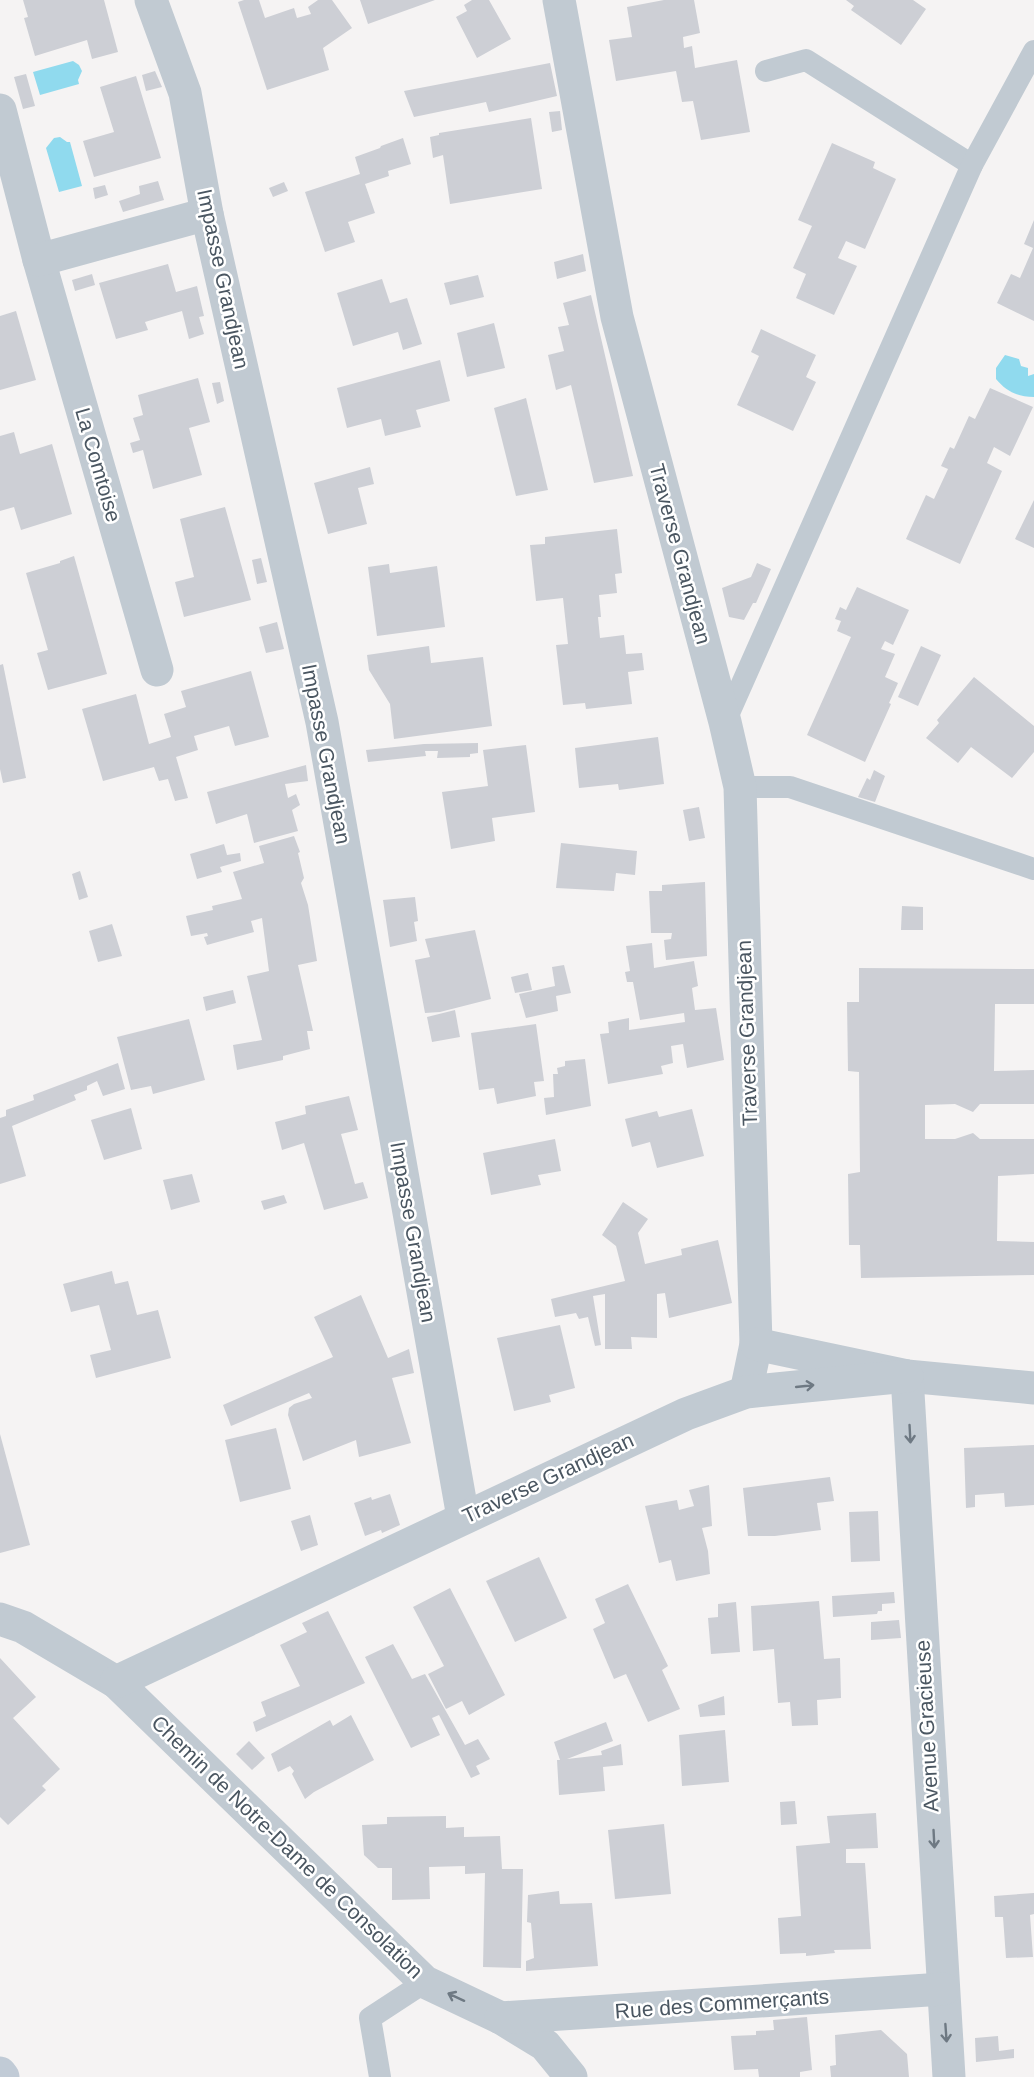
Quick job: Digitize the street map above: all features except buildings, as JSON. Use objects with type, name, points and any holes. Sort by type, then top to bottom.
[{"type":"street","name":"Impasse Grandjean","points":[[151,0],[185,93],[207,214],[322,722],[463,1517]]},
{"type":"street","name":"Traverse Grandjean","points":[[116,1682],[686,1414],[746,1392],[756,1344],[740,787],[725,722],[617,317],[559,0]]},
{"type":"street","name":"La Comtoise","points":[[0,110],[39,260],[157,670]]},
{"type":"street","points":[[39,260],[207,214]]},
{"type":"street","points":[[756,1344],[906,1376],[1034,1388]]},
{"type":"street","points":[[746,1392],[906,1376]]},
{"type":"street","name":"Avenue Gracieuse","points":[[906,1376],[949,2077]]},
{"type":"street","name":"Chemin de Notre-Dame de Consolation","points":[[0,1619],[23,1627],[116,1682],[425,1982],[501,2018],[545,2045],[571,2077]]},
{"type":"street","name":"Rue des Commerçants","points":[[501,2018],[943,1989]]},
{"type":"street","points":[[0,2073],[3,2077]]},
{"type":"lane","points":[[725,722],[972,165],[1034,51]]},
{"type":"lane","points":[[766,71],[806,60],[972,165]]},
{"type":"lane","points":[[740,787],[790,787],[1034,869]]},
{"type":"lane","points":[[380,2077],[370,2018],[425,1982]]},
{"type":"water","points":[[73,61],[82,71],[78,80],[79,84],[40,95],[33,72]]},
{"type":"water","points":[[60,137],[70,142],[82,186],[59,192],[46,148],[54,138]]},
{"type":"water","points":[[1005,355],[1019,359],[1021,366],[1028,368],[1028,376],[1034,374],[1034,397],[1012,392],[996,379],[996,368]]}]
